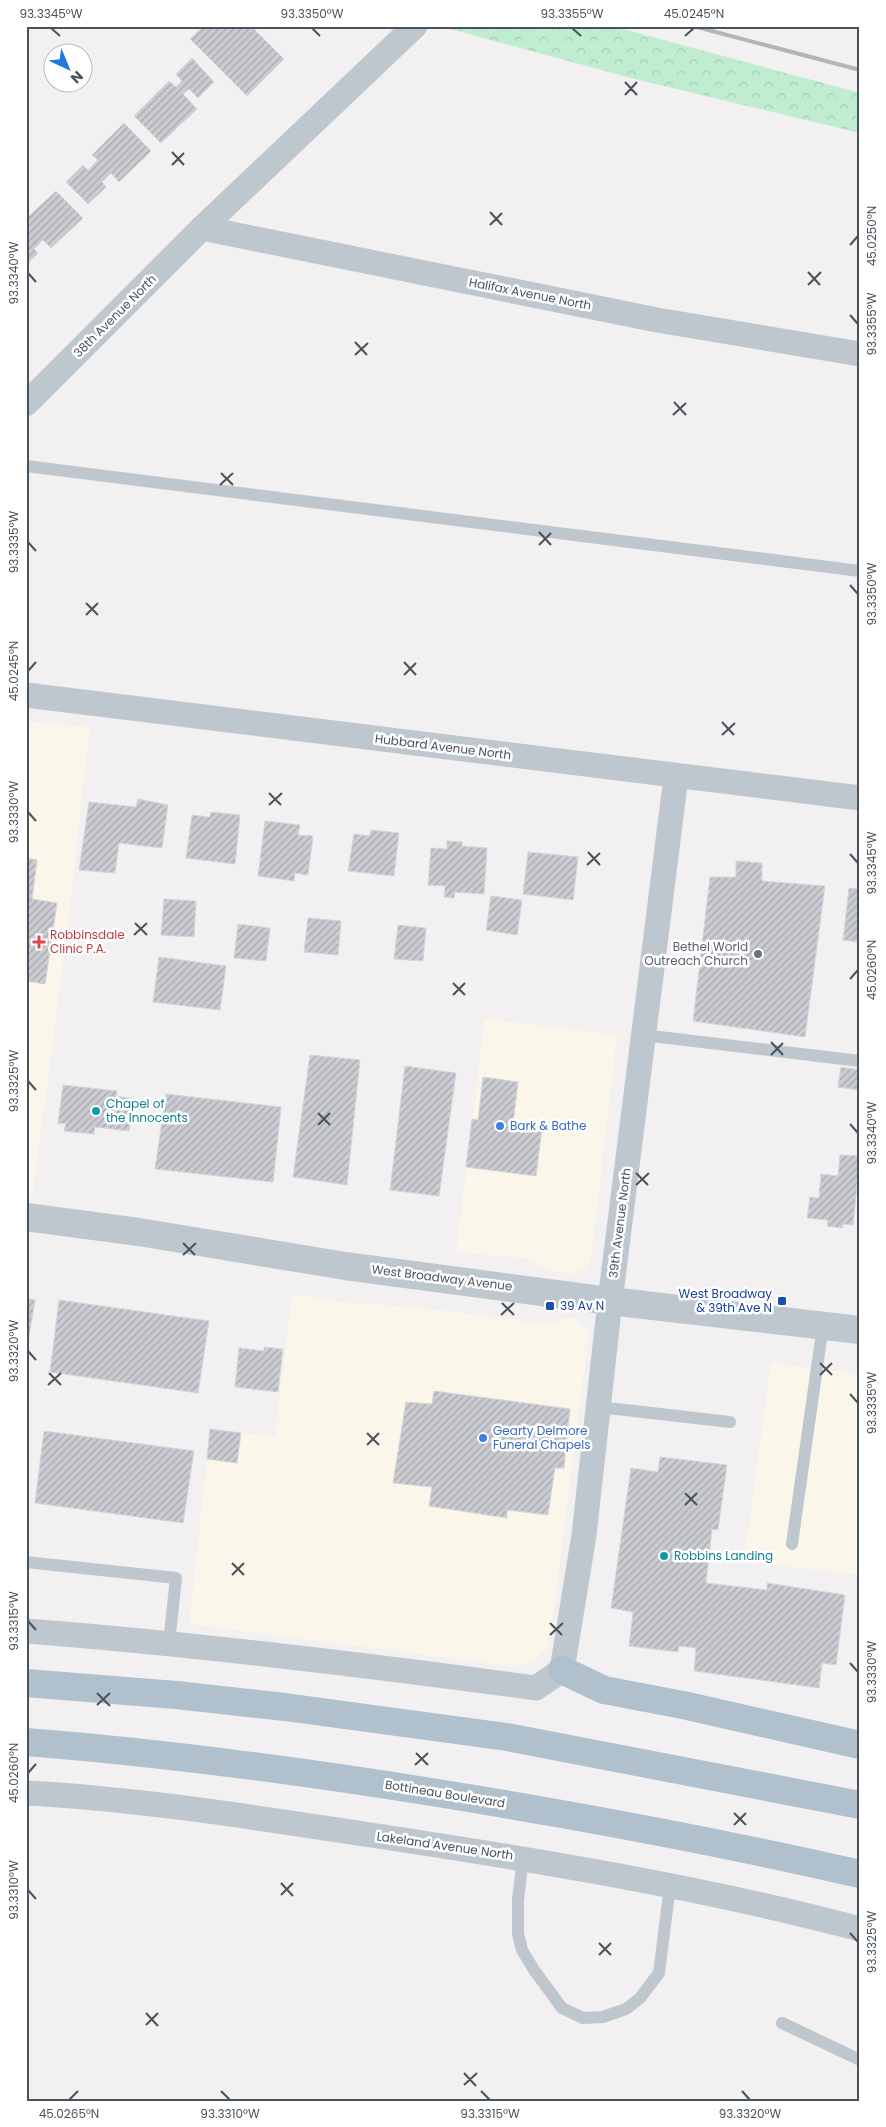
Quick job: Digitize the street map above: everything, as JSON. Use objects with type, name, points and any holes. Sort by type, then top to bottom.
[{"type":"main road","points":[[562,1670],[604,1690],[860,1745]]},
{"type":"main road","points":[[26,1683],[176,1695],[295,1708],[507,1737],[860,1805]]},
{"type":"main road","name":"Bottineau Boulevard","points":[[26,1742],[240,1763],[446,1793],[654,1830],[860,1874]]},
{"type":"street","name":"38th Avenue North","points":[[26,404],[202,228],[416,26]]},
{"type":"street","name":"Halifax Avenue North","points":[[202,228],[657,320],[860,354]]},
{"type":"street","name":"Hubbard Avenue North","points":[[26,695],[676,777],[860,798]]},
{"type":"street","name":"39th Avenue North","points":[[562,1670],[584,1535],[610,1300],[676,777]]},
{"type":"street","name":"West Broadway Avenue","points":[[26,1218],[139,1232],[345,1266],[860,1330]]},
{"type":"street","points":[[26,1631],[169,1643],[390,1668],[536,1688],[562,1670]]},
{"type":"street","name":"Lakeland Avenue North","points":[[26,1793],[81,1796],[252,1817],[524,1858],[670,1886],[860,1929]]},
{"type":"lane","points":[[26,466],[860,571]]},
{"type":"lane","points":[[643,1035],[860,1061]]},
{"type":"lane","points":[[792,1544],[823,1325]]},
{"type":"lane","points":[[599,1407],[730,1422]]},
{"type":"lane","points":[[26,1562],[176,1578],[169,1643]]},
{"type":"lane","points":[[524,1858],[518,1900],[518,1934],[522,1950],[562,2008],[583,2018],[603,2017],[626,2009],[640,1998],[659,1973],[670,1886]]},
{"type":"lane","points":[[782,2023],[860,2060]]},
{"type":"shaded area","points":[[26,721],[90,727],[63,964],[32,1198],[26,1197]]},
{"type":"shaded area","points":[[485,1019],[617,1035],[591,1260],[584,1269],[573,1274],[547,1270],[532,1259],[456,1252]]},
{"type":"shaded area","points":[[292,1294],[340,1302],[413,1307],[547,1324],[571,1317],[577,1320],[589,1333],[550,1638],[546,1649],[534,1660],[517,1667],[189,1624],[207,1459],[237,1463],[241,1433],[275,1436]]},
{"type":"shaded area","points":[[771,1363],[860,1374],[860,1575],[744,1561]]},
{"type":"green space","points":[[439,26],[612,26],[860,93],[860,133],[639,80]]},
{"type":"building","points":[[204,26],[251,26],[284,59],[247,96],[190,39]]},
{"type":"building","points":[[192,58],[214,82],[198,98],[189,89],[183,94],[197,109],[161,143],[134,116],[169,81],[176,87],[182,81],[176,74]]},
{"type":"building","points":[[124,123],[151,151],[119,182],[111,173],[102,182],[106,187],[88,204],[66,182],[83,165],[88,170],[98,160],[92,155]]},
{"type":"building","points":[[56,191],[83,218],[51,248],[43,240],[34,249],[38,253],[26,265],[26,231],[30,227],[26,223],[26,219]]},
{"type":"building","points":[[138,799],[168,805],[162,848],[119,843],[115,873],[79,870],[89,802],[136,807]]},
{"type":"building","points":[[211,812],[240,815],[235,864],[186,858],[192,815],[210,817]]},
{"type":"building","points":[[265,821],[300,825],[298,835],[313,836],[308,875],[295,873],[294,881],[258,876]]},
{"type":"building","points":[[371,830],[399,833],[394,876],[348,871],[354,834],[370,836]]},
{"type":"building","points":[[447,841],[462,842],[462,846],[487,848],[484,894],[455,892],[454,898],[444,897],[445,886],[428,885],[431,848],[447,849]]},
{"type":"building","points":[[528,852],[578,857],[573,900],[523,894]]},
{"type":"building","name":"Robbinsdale Clinic P.A.","points":[[26,858],[37,860],[32,899],[57,903],[45,984],[26,981]]},
{"type":"building","name":"Bethel World Outreach Church","points":[[736,861],[762,863],[762,881],[825,886],[805,1037],[693,1021],[710,877],[736,877]]},
{"type":"building","points":[[849,888],[860,889],[860,942],[843,940]]},
{"type":"building","points":[[491,896],[522,900],[517,935],[486,930]]},
{"type":"building","points":[[164,899],[196,901],[194,937],[161,935]]},
{"type":"building","points":[[308,918],[341,921],[338,955],[304,952]]},
{"type":"building","points":[[238,924],[270,928],[266,961],[234,958]]},
{"type":"building","points":[[398,925],[426,928],[423,961],[394,959]]},
{"type":"building","points":[[159,957],[226,966],[220,1010],[153,1002]]},
{"type":"building","points":[[310,1055],[360,1060],[347,1185],[293,1177]]},
{"type":"building","points":[[405,1066],[456,1073],[439,1196],[390,1190]]},
{"type":"building","points":[[841,1067],[860,1070],[860,1090],[838,1087]]},
{"type":"building","name":"Bark & Bathe","points":[[483,1077],[518,1082],[513,1124],[542,1128],[536,1176],[466,1167],[472,1119],[478,1120]]},
{"type":"building","name":"Chapel of the Innocents","points":[[63,1085],[117,1091],[116,1096],[135,1099],[129,1131],[95,1127],[94,1134],[64,1131],[66,1123],[58,1124]]},
{"type":"building","points":[[166,1094],[281,1107],[273,1182],[155,1169]]},
{"type":"building","points":[[840,1155],[860,1156],[853,1225],[843,1224],[842,1228],[827,1226],[828,1220],[807,1218],[810,1197],[819,1198],[821,1174],[838,1176]]},
{"type":"building","points":[[26,1298],[35,1300],[26,1354]]},
{"type":"building","points":[[59,1300],[209,1321],[198,1393],[50,1372]]},
{"type":"building","points":[[264,1347],[283,1349],[278,1392],[235,1387],[239,1348],[264,1351]]},
{"type":"building","name":"Gearty Delmore Funeral Chapels","points":[[434,1391],[570,1409],[564,1468],[555,1468],[548,1515],[507,1510],[507,1518],[429,1506],[432,1487],[393,1483],[406,1402],[432,1404]]},
{"type":"building","points":[[210,1429],[241,1433],[237,1463],[207,1459]]},
{"type":"building","points":[[44,1431],[194,1451],[183,1523],[35,1503]]},
{"type":"building","name":"Robbins Landing","points":[[660,1457],[727,1465],[718,1530],[712,1529],[706,1583],[767,1590],[767,1583],[845,1595],[836,1665],[822,1663],[819,1688],[694,1671],[696,1648],[679,1646],[678,1652],[629,1646],[633,1612],[611,1608],[631,1468],[658,1472]]},
{"type":"railway","points":[[693,26],[860,70]]},
{"type":"place","name":"Robbinsdale Clinic P.A.","points":[[39,942]]},
{"type":"place","name":"Bethel World Outreach Church","points":[[758,954]]},
{"type":"place","name":"Chapel of the Innocents","points":[[96,1111]]},
{"type":"place","name":"Bark & Bathe","points":[[500,1126]]},
{"type":"place","name":"West Broadway & 39th Ave N","points":[[782,1301]]},
{"type":"place","name":"39 Av N","points":[[550,1306]]},
{"type":"place","name":"Gearty Delmore Funeral Chapels","points":[[483,1438]]},
{"type":"place","name":"Robbins Landing","points":[[664,1556]]}]
